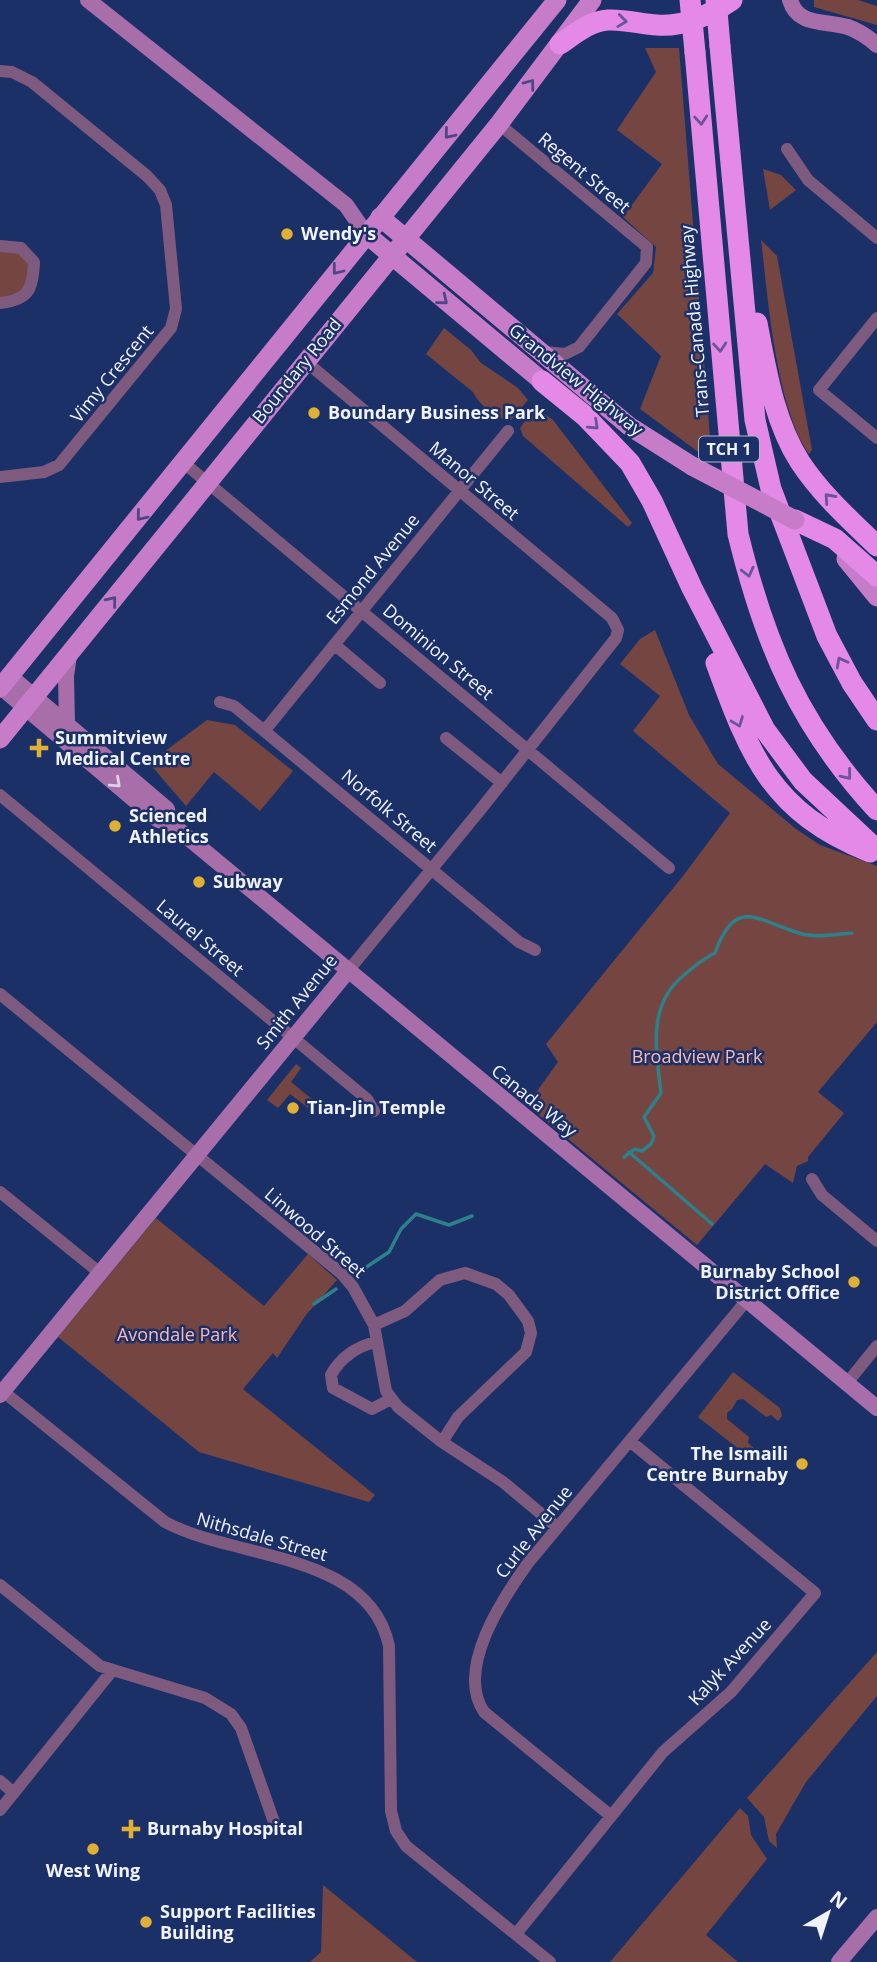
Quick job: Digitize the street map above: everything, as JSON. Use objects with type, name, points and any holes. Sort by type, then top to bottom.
[{"type":"highway","name":"Trans-Canada Highway","points":[[690,0],[731,472],[745,560],[766,635],[789,686],[828,750],[877,810]]},
{"type":"highway","name":"TCH 1","points":[[716,0],[755,420],[771,489],[827,636],[852,684],[877,720]]},
{"type":"highway","points":[[560,44],[593,23],[609,20],[660,26],[683,23],[701,18],[732,0]]},
{"type":"highway","points":[[739,257],[769,381],[793,450],[831,501],[877,547]]},
{"type":"highway","points":[[542,380],[585,416],[630,463],[667,529],[692,587],[765,730],[811,789],[877,852]]},
{"type":"highway","points":[[795,520],[825,537],[877,576]]},
{"type":"highway","points":[[692,587],[731,705],[768,779],[802,816],[846,842],[877,852]]},
{"type":"main road","name":"Grandview Highway","points":[[88,0],[346,205],[366,234],[390,257],[542,380]]},
{"type":"main road","name":"Boundary Road","points":[[4,684],[557,0]]},
{"type":"main road","name":"Boundary Road","points":[[0,739],[499,124],[592,0]]},
{"type":"main road","points":[[790,0],[796,14],[802,18],[845,26],[877,45]]},
{"type":"main road","points":[[485,89],[491,117],[499,124]]},
{"type":"main road","name":"Grandview Highway","points":[[346,205],[380,217],[629,426],[692,466],[795,520]]},
{"type":"main road","points":[[825,537],[877,597]]},
{"type":"main road","points":[[67,724],[66,676],[69,654]]},
{"type":"main road","name":"Canada Way","points":[[4,684],[67,724],[167,809],[168,821]]},
{"type":"main road","name":"Canada Way","points":[[30,702],[158,820],[168,821],[877,1408]]},
{"type":"main road","name":"Smith Avenue","points":[[1,1392],[348,971]]},
{"type":"main road","points":[[839,1962],[877,1917]]},
{"type":"street","name":"Vimy Crescent","points":[[0,71],[12,72],[32,82],[147,176],[160,190],[166,205],[176,309],[172,328],[64,459],[44,472],[0,477]]},
{"type":"street","name":"Regent Street","points":[[499,124],[647,247],[646,263],[579,347],[565,354],[543,352]]},
{"type":"street","points":[[787,149],[808,180],[877,238]]},
{"type":"street","points":[[0,246],[21,248],[34,262],[33,288],[28,294],[14,301],[0,303]]},
{"type":"street","points":[[877,318],[819,390],[877,438]]},
{"type":"street","name":"Manor Street","points":[[304,361],[612,618],[618,630]]},
{"type":"street","name":"Esmond Avenue","points":[[265,730],[508,431]]},
{"type":"street","name":"Dominion Street","points":[[184,463],[669,868]]},
{"type":"street","name":"Smith Avenue","points":[[348,971],[502,783],[616,638],[618,630]]},
{"type":"street","points":[[334,645],[380,683]]},
{"type":"street","name":"Norfolk Street","points":[[220,702],[234,706],[265,730],[519,942],[535,950]]},
{"type":"street","points":[[446,738],[502,783]]},
{"type":"street","name":"Laurel Street","points":[[0,795],[367,1099],[374,1111]]},
{"type":"street","name":"Linwood Street","points":[[0,994],[354,1287],[374,1325],[391,1399]]},
{"type":"street","points":[[812,1179],[822,1195],[877,1241]]},
{"type":"street","points":[[0,1192],[100,1273]]},
{"type":"street","points":[[374,1325],[405,1311],[440,1280],[465,1273],[495,1284],[509,1295],[528,1321],[531,1332],[526,1352],[458,1417],[442,1442]]},
{"type":"street","name":"Curle Avenue","points":[[611,1816],[488,1716],[477,1697],[477,1659],[482,1642],[515,1581],[747,1300]]},
{"type":"street","points":[[376,1342],[360,1345],[341,1361],[331,1375],[333,1388],[372,1409],[391,1399],[442,1442],[503,1482],[557,1527]]},
{"type":"street","points":[[847,1383],[877,1346]]},
{"type":"street","name":"Nithsdale Street","points":[[1,1392],[165,1522],[192,1535],[332,1576],[368,1604],[384,1628],[389,1646],[391,1811],[396,1831],[406,1846],[550,1962]]},
{"type":"street","name":"Kalyk Avenue","points":[[516,1934],[663,1752],[725,1698],[815,1593],[631,1442]]},
{"type":"street","points":[[0,1585],[111,1672],[205,1698],[231,1714],[241,1728],[274,1822]]},
{"type":"street","points":[[0,1811],[111,1672]]},
{"type":"street","points":[[0,1781],[14,1793]]},
{"type":"green space","points":[[814,0],[858,0],[877,6],[877,25],[814,7]]},
{"type":"green space","points":[[645,48],[679,48],[712,462],[640,409],[661,356],[617,314],[653,273],[656,247],[623,217],[662,164],[617,130],[656,72]]},
{"type":"green space","points":[[763,169],[781,175],[796,190],[770,210]]},
{"type":"green space","points":[[761,240],[777,256],[812,450],[809,454],[798,434],[781,381]]},
{"type":"green space","points":[[12,247],[29,262],[27,290],[0,299],[0,248]]},
{"type":"green space","points":[[444,328],[471,350],[481,363],[518,388],[528,400],[510,421],[489,410],[473,392],[426,354]]},
{"type":"green space","points":[[535,407],[553,420],[632,523],[628,527],[523,436],[520,428]]},
{"type":"green space","name":"Broadview Park","points":[[655,630],[689,715],[718,764],[796,829],[820,845],[877,866],[877,1022],[818,1092],[844,1113],[808,1157],[808,1161],[797,1166],[793,1183],[765,1164],[697,1245],[527,1105],[558,1062],[546,1044],[683,876],[730,813],[633,731],[660,696],[620,664],[640,639]]},
{"type":"green space","points":[[207,720],[235,725],[293,771],[260,811],[214,772],[186,806],[149,763]]},
{"type":"green space","points":[[296,1064],[301,1068],[291,1082],[318,1104],[312,1111],[290,1094],[278,1108],[267,1100]]},
{"type":"green space","name":"Avondale Park","points":[[156,1218],[264,1306],[308,1254],[337,1280],[306,1315],[277,1358],[273,1353],[243,1389],[375,1495],[369,1502],[199,1452],[58,1337]]},
{"type":"green space","points":[[733,1372],[780,1408],[782,1416],[778,1421],[771,1415],[766,1417],[743,1399],[737,1400],[727,1413],[727,1419],[749,1437],[748,1443],[755,1449],[752,1454],[745,1454],[698,1417]]},
{"type":"green space","points":[[877,1652],[877,1696],[806,1782],[776,1834],[777,1848],[769,1841],[764,1817],[747,1798]]},
{"type":"green space","points":[[740,1808],[748,1816],[751,1835],[767,1859],[706,1935],[738,1962],[610,1962]]},
{"type":"green space","points":[[323,1885],[417,1962],[310,1962],[321,1952]]},
{"type":"waterway","points":[[624,1157],[635,1149],[642,1151],[651,1144],[654,1136],[644,1117],[661,1093],[656,1044],[659,1014],[664,1000],[684,975],[715,953],[731,923],[750,917],[808,935],[852,933]]},
{"type":"waterway","points":[[629,1152],[712,1224]]},
{"type":"waterway","points":[[359,1272],[389,1252],[401,1229],[416,1214],[449,1225],[472,1216]]},
{"type":"waterway","points":[[314,1304],[336,1289]]},
{"type":"place","name":"Wendy's","points":[[287,234]]},
{"type":"place","name":"Boundary Business Park","points":[[314,413]]},
{"type":"place","name":"Summitview Medical Centre","points":[[39,748]]},
{"type":"place","name":"Scienced Athletics","points":[[115,826]]},
{"type":"place","name":"Subway","points":[[199,882]]},
{"type":"place","name":"Tian-Jin Temple","points":[[293,1108]]},
{"type":"place","name":"Burnaby School District Office","points":[[854,1282]]},
{"type":"place","name":"The Ismaili Centre Burnaby","points":[[802,1464]]},
{"type":"place","name":"Burnaby Hospital","points":[[131,1829]]},
{"type":"place","name":"West Wing","points":[[93,1849]]},
{"type":"place","name":"Support Facilities Building","points":[[146,1922]]}]
